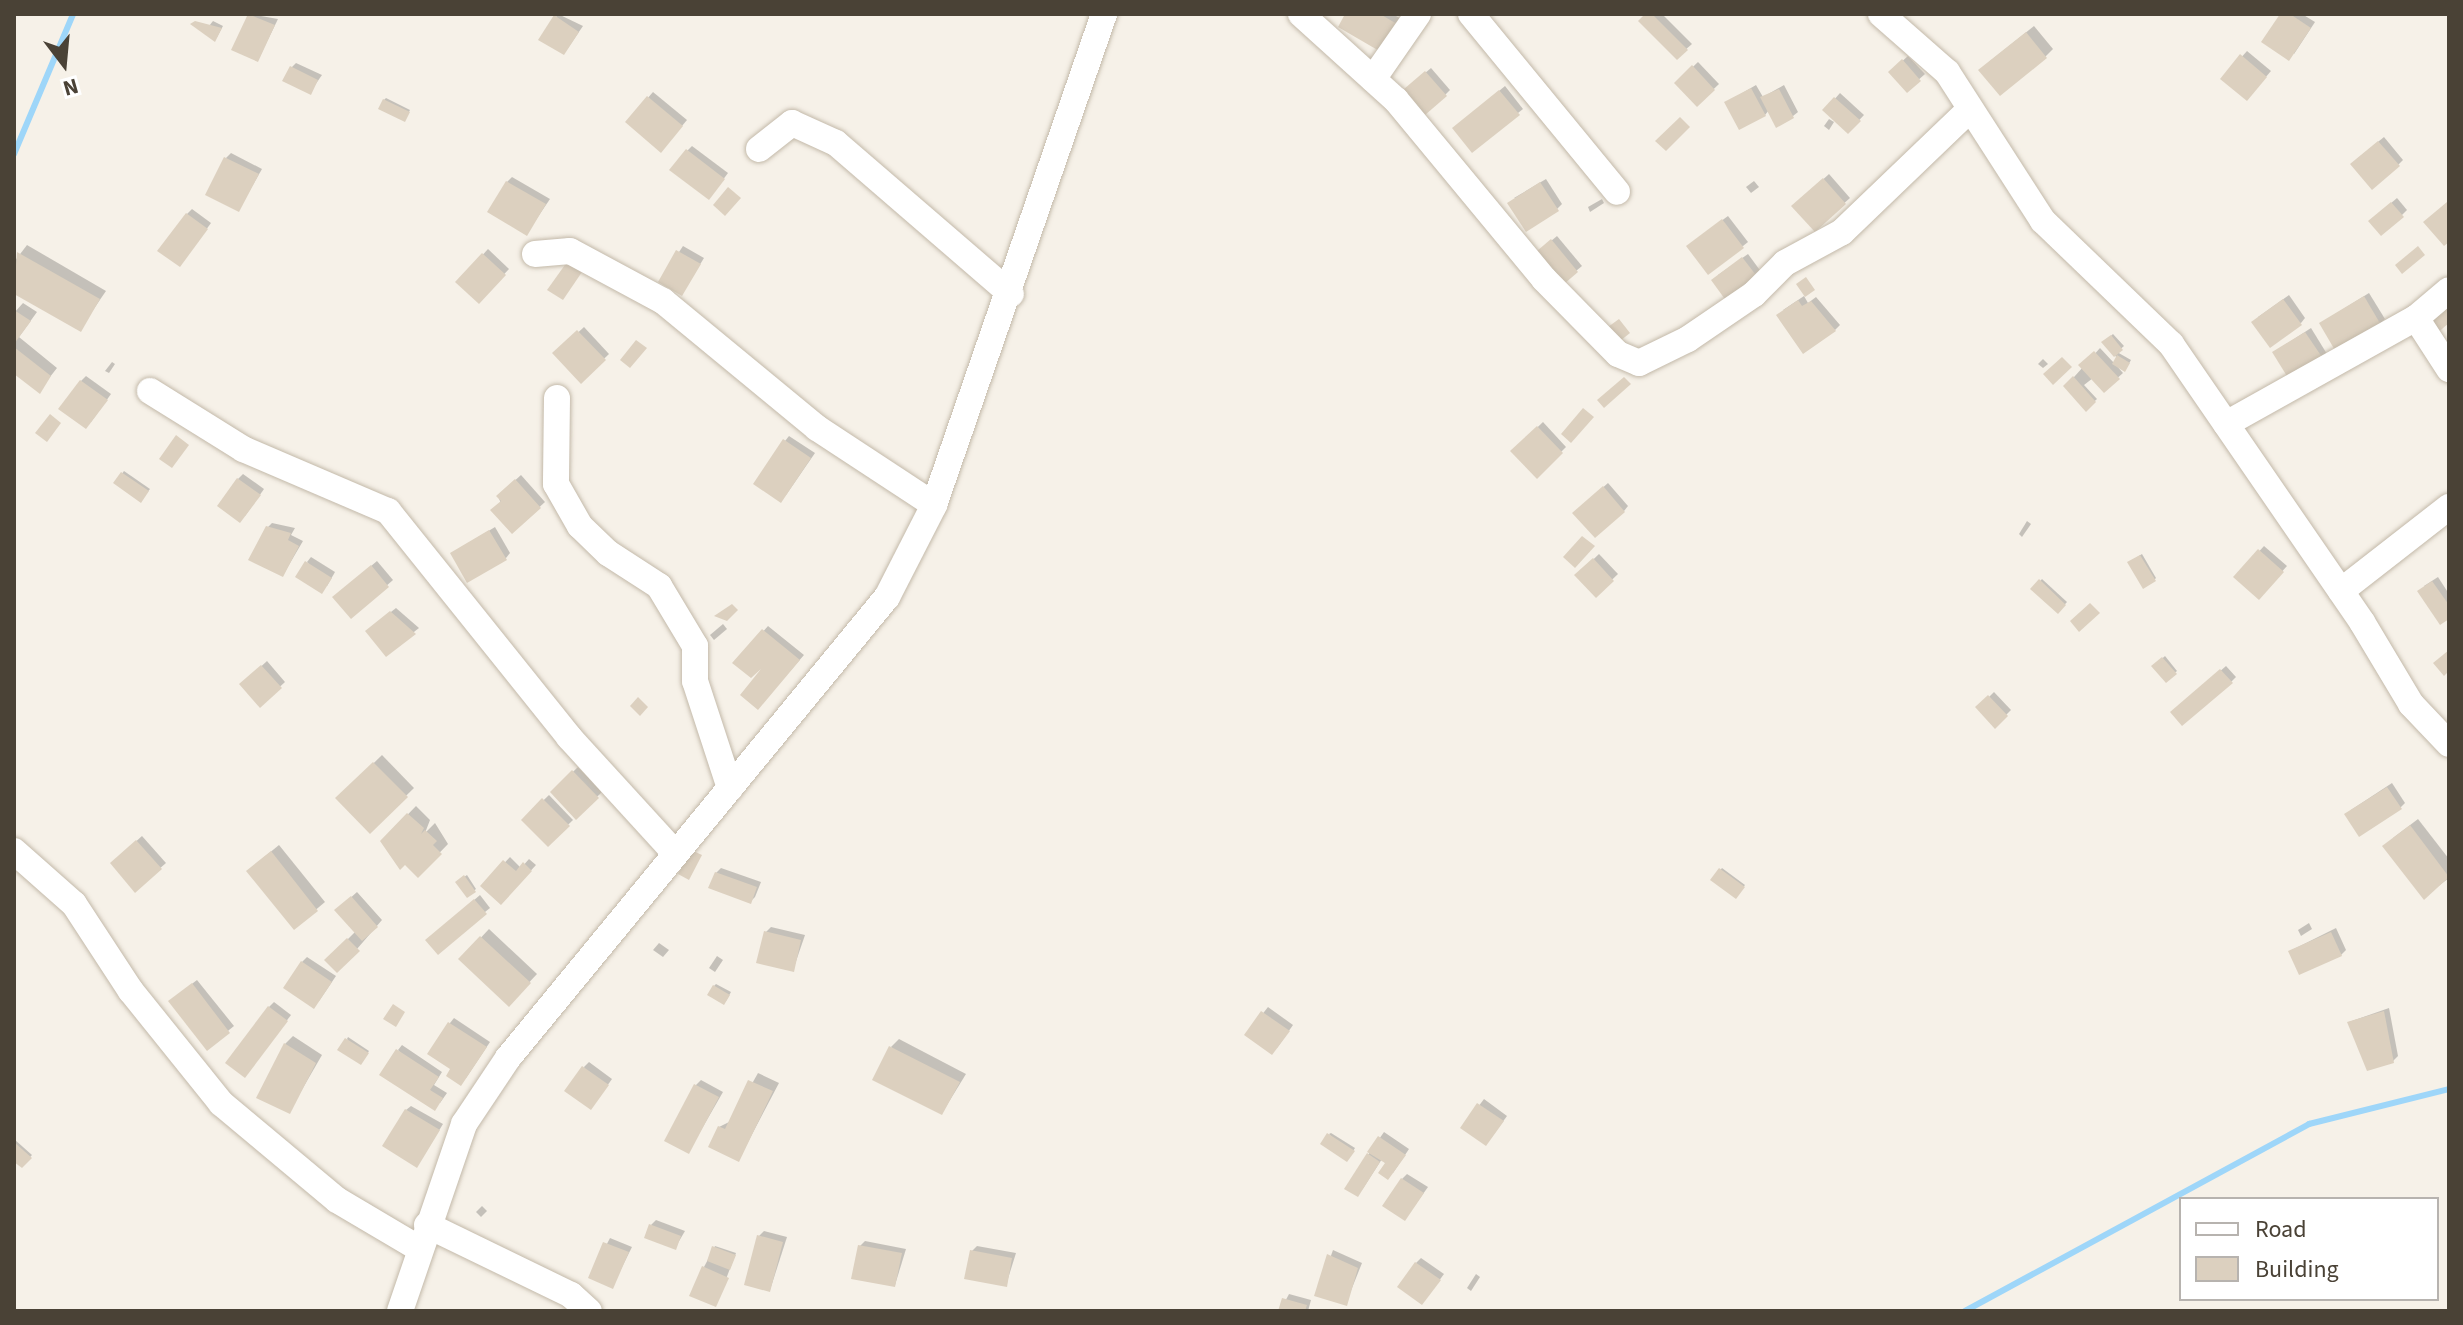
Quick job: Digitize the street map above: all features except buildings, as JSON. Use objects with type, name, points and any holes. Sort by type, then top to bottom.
[{"type":"street","points":[[400,1311],[464,1124],[499,1072],[887,597],[934,505],[1011,294],[1104,14]]},
{"type":"street","points":[[1301,14],[1373,79],[1544,279],[1618,354],[1639,363],[1688,339],[1754,294],[1785,263],[1842,232],[1969,110]]},
{"type":"street","points":[[1373,79],[1418,14]]},
{"type":"street","points":[[1471,14],[1617,192]]},
{"type":"street","points":[[1881,14],[1947,72],[2043,221],[2171,344],[2341,591],[2411,704],[2449,744]]},
{"type":"street","points":[[759,149],[792,123],[836,143],[1011,294]]},
{"type":"street","points":[[535,254],[570,251],[663,301],[817,428],[934,505]]},
{"type":"street","points":[[2226,424],[2416,318],[2449,290]]},
{"type":"street","points":[[2416,318],[2449,369]]},
{"type":"street","points":[[150,391],[243,449],[388,511],[569,737],[675,853]]},
{"type":"street","points":[[557,398],[556,484],[580,526],[608,553],[659,586],[695,646],[695,681],[730,788]]},
{"type":"street","points":[[2341,591],[2449,507]]},
{"type":"street","points":[[14,851],[74,904],[131,991],[221,1103],[337,1200],[571,1295],[589,1311]]},
{"type":"waterway","points":[[14,154],[73,14]]},
{"type":"waterway","points":[[1965,1311],[2309,1124],[2449,1089]]}]
